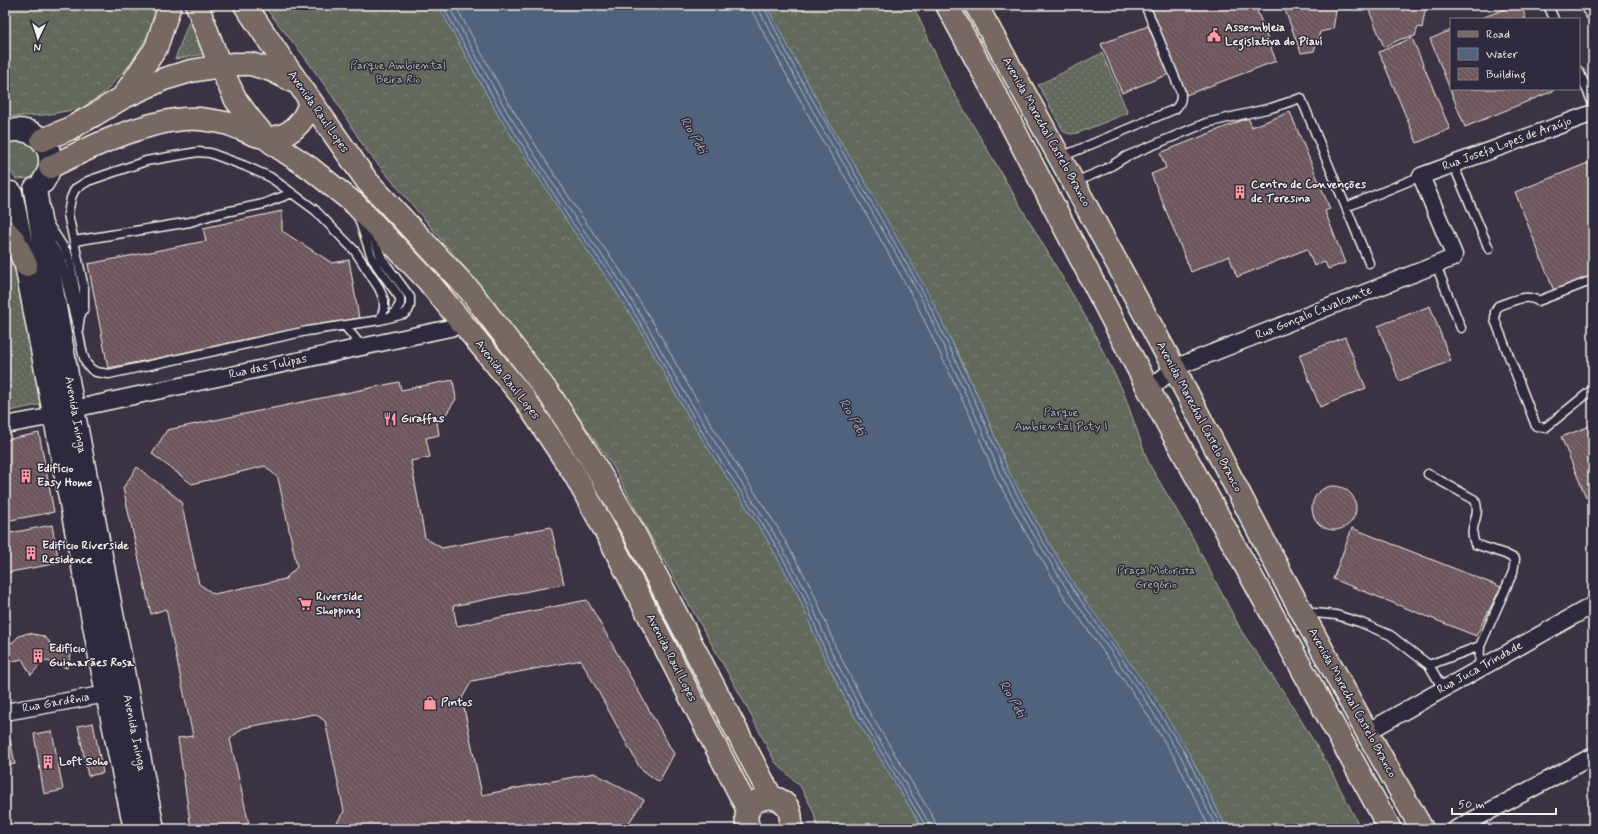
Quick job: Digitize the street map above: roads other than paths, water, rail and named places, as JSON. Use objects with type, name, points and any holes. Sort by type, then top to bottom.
[{"type":"main road","points":[[122,98],[156,48],[170,5]]},
{"type":"main road","name":"Avenida Raul Lopes","points":[[197,5],[220,66],[236,100],[250,119],[266,138],[310,168],[360,210],[428,281],[523,397],[575,475],[612,543],[746,823]]},
{"type":"main road","name":"Avenida Raul Lopes","points":[[245,5],[367,181],[470,290],[550,395],[593,462],[632,529],[771,797]]},
{"type":"main road","points":[[947,5],[968,42],[1149,390],[1390,829]]},
{"type":"main road","name":"Avenida Marechal Castelo Branco","points":[[976,5],[1174,368],[1302,612],[1422,829]]},
{"type":"main road","points":[[968,42],[989,28]]},
{"type":"main road","points":[[980,66],[1003,54]]},
{"type":"main road","points":[[42,140],[69,129],[122,98],[164,79],[191,71],[243,63],[256,65],[271,70],[304,92],[307,112],[297,126],[278,137],[266,138],[225,123],[200,119],[177,119],[151,126],[88,149],[50,167]]},
{"type":"main road","points":[[5,132],[25,130],[42,140],[48,148],[50,167],[48,176],[42,183],[38,208]]},
{"type":"main road","points":[[8,192],[28,193],[38,208]]},
{"type":"main road","name":"Avenida Ininga","points":[[8,192],[64,413],[153,829]]},
{"type":"main road","name":"Avenida Ininga","points":[[38,208],[64,413],[107,694],[135,829]]},
{"type":"main road","points":[[5,230],[14,240],[26,265]]},
{"type":"main road","points":[[1306,676],[1331,665]]},
{"type":"main road","points":[[746,823],[754,803],[762,798],[771,797],[781,801],[788,808],[792,818],[790,829]]},
{"type":"street","points":[[1590,5],[1593,12]]},
{"type":"street","name":"Rua Josefa Lopes de Araújo","points":[[1421,176],[1593,113]]},
{"type":"street","name":"Rua Gonçalo Cavalcante","points":[[1149,390],[1174,368],[1436,265],[1454,256],[1421,176]]},
{"type":"street","name":"Rua das Tulipas","points":[[5,425],[464,325]]},
{"type":"street","name":"Rua Juca Trindade","points":[[1367,732],[1593,605]]},
{"type":"street","name":"Rua Gardênia","points":[[5,712],[107,694]]},
{"type":"street","points":[[1456,829],[1593,756]]},
{"type":"lane","points":[[1060,158],[1175,109],[1179,104],[1181,97],[1180,90],[1144,5]]},
{"type":"lane","points":[[1548,5],[1554,18]]},
{"type":"lane","points":[[1580,73],[1593,104]]},
{"type":"lane","points":[[1074,183],[1106,169],[1127,156],[1206,123],[1271,108],[1301,98],[1369,263]]},
{"type":"lane","points":[[78,330],[85,299],[68,214],[71,198],[75,189],[88,181],[146,161],[198,152],[210,153],[258,171],[270,177],[315,210],[355,251],[378,288],[384,300],[384,309],[380,320]]},
{"type":"lane","points":[[1453,164],[1489,249]]},
{"type":"lane","points":[[1346,207],[1421,176]]},
{"type":"lane","points":[[74,241],[190,222],[212,215],[245,209],[292,193]]},
{"type":"lane","points":[[38,208],[60,257],[86,363],[96,372],[109,374],[307,331],[380,320],[404,314],[408,311],[411,302],[410,297],[382,259],[360,210]]},
{"type":"lane","points":[[38,208],[67,253],[80,316]]},
{"type":"lane","points":[[360,210],[367,246],[371,256],[400,298],[400,304],[392,317]]},
{"type":"lane","points":[[1436,265],[1461,328]]},
{"type":"lane","points":[[1593,280],[1538,301],[1527,297],[1498,306],[1495,312],[1495,320],[1536,426],[1545,428],[1593,389]]},
{"type":"lane","points":[[345,326],[362,347]]},
{"type":"lane","points":[[1428,474],[1475,500],[1478,507],[1472,528],[1472,537],[1475,544],[1515,559],[1513,572],[1480,646],[1479,669]]},
{"type":"lane","points":[[1302,612],[1336,615],[1359,622],[1390,635],[1428,665],[1442,689]]},
{"type":"lane","points":[[1428,665],[1480,646]]},
{"type":"water","name":"Rio Poti","points":[[438,5],[766,5],[831,126],[867,185],[929,294],[985,412],[1009,472],[1040,528],[1075,586],[1155,698],[1189,753],[1227,829],[923,829],[852,712],[823,655],[798,595],[765,536],[707,447],[672,388],[641,331],[607,278],[568,223],[498,115]]},
{"type":"place","name":"Assembleia Legislativa do Piauí","points":[[1214,35]]},
{"type":"place","name":"Centro de Convenções de Teresina","points":[[1240,192]]},
{"type":"place","name":"Giraffas","points":[[390,419]]},
{"type":"place","name":"Edifício Easy Home","points":[[26,476]]},
{"type":"place","name":"Edifício Riverside Residence","points":[[31,553]]},
{"type":"place","name":"Riverside Shopping","points":[[305,604]]},
{"type":"place","name":"Edifício Guimarães Rosa","points":[[38,656]]},
{"type":"place","name":"Pintos","points":[[430,703]]},
{"type":"place","name":"Loft Soho","points":[[48,762]]},
{"type":"park label","name":"Parque Ambiental Beira Rio","points":[[398,73]]},
{"type":"park label","name":"Parque Ambiental Poty I","points":[[1061,420]]},
{"type":"park label","name":"Praça Motorista Gregório","points":[[1156,578]]}]
